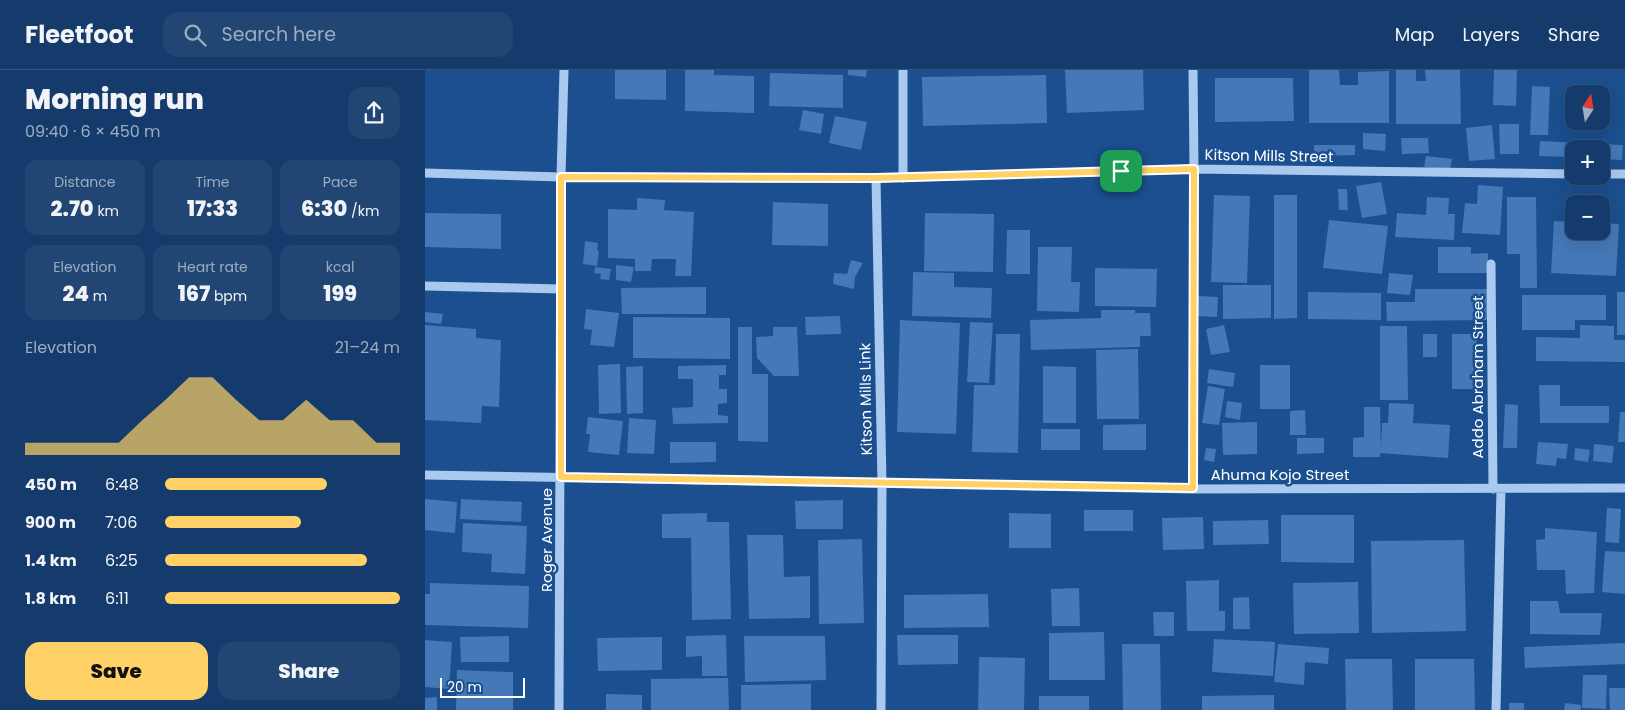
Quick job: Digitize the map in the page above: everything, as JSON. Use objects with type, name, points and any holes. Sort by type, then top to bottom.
[{"type":"street","name":"Roger Avenue","points":[[559,710],[561,177],[564,70]]},
{"type":"street","points":[[903,70],[903,178]]},
{"type":"street","points":[[1193,70],[1193,488]]},
{"type":"street","name":"Kitson Mills Street","points":[[425,173],[561,177],[876,178],[1194,169],[1565,174]]},
{"type":"street","points":[[1610,174],[1625,174]]},
{"type":"street","name":"Kitson Mills Link","points":[[876,178],[882,483],[881,710]]},
{"type":"street","name":"Addo Abraham Street","points":[[1491,264],[1497,489],[1496,710]]},
{"type":"street","points":[[425,286],[561,289]]},
{"type":"street","name":"Ahuma Kojo Street","points":[[425,475],[1193,488],[1625,488]]},
{"type":"building","points":[[615,70],[666,70],[666,100],[615,99]]},
{"type":"building","points":[[685,70],[714,70],[714,75],[754,76],[754,113],[685,111]]},
{"type":"building","points":[[848,70],[867,70],[866,77],[848,75]]},
{"type":"building","points":[[1065,70],[1143,70],[1144,110],[1067,113]]},
{"type":"building","points":[[1309,70],[1339,70],[1340,85],[1358,85],[1358,72],[1389,71],[1389,123],[1309,123]]},
{"type":"building","points":[[1396,70],[1416,70],[1416,81],[1426,81],[1425,70],[1460,70],[1461,124],[1396,124]]},
{"type":"building","points":[[1494,70],[1517,70],[1516,106],[1493,105]]},
{"type":"building","points":[[770,73],[843,75],[843,108],[769,106]]},
{"type":"building","points":[[1046,75],[1047,123],[923,126],[922,77]]},
{"type":"building","points":[[1215,78],[1293,78],[1294,121],[1215,122]]},
{"type":"building","points":[[1532,86],[1550,87],[1548,135],[1530,135]]},
{"type":"building","points":[[803,110],[824,114],[821,134],[799,130]]},
{"type":"building","points":[[835,116],[867,122],[861,150],[829,143]]},
{"type":"building","points":[[1499,124],[1519,124],[1519,154],[1500,154]]},
{"type":"building","points":[[1492,125],[1495,159],[1469,161],[1466,128]]},
{"type":"building","points":[[1363,133],[1386,134],[1385,151],[1363,149]]},
{"type":"building","points":[[1401,138],[1428,138],[1429,153],[1402,154]]},
{"type":"building","points":[[1540,141],[1565,142],[1565,157],[1539,156]]},
{"type":"building","points":[[1610,144],[1623,145],[1622,160],[1610,159]]},
{"type":"building","points":[[1314,145],[1355,145],[1355,155],[1314,156]]},
{"type":"building","points":[[1426,156],[1452,159],[1450,170],[1424,167]]},
{"type":"building","points":[[1381,182],[1387,214],[1362,218],[1356,186]]},
{"type":"building","points":[[1478,185],[1503,187],[1500,235],[1462,233],[1465,203],[1477,204]]},
{"type":"building","points":[[1338,189],[1347,189],[1348,210],[1339,210]]},
{"type":"building","points":[[1214,195],[1250,196],[1247,283],[1211,282]]},
{"type":"building","points":[[1274,195],[1297,195],[1297,318],[1274,319]]},
{"type":"building","points":[[1427,197],[1449,198],[1448,214],[1455,214],[1454,240],[1395,237],[1397,213],[1426,215]]},
{"type":"building","points":[[1507,197],[1536,197],[1537,288],[1520,288],[1520,254],[1507,254]]},
{"type":"building","points":[[637,198],[665,200],[664,210],[694,212],[691,276],[675,276],[676,259],[652,259],[651,271],[635,271],[635,259],[608,258],[608,209],[637,210]]},
{"type":"building","points":[[773,202],[828,204],[828,246],[772,245]]},
{"type":"building","points":[[425,213],[501,214],[501,249],[425,247]]},
{"type":"building","points":[[925,213],[994,214],[993,272],[924,271]]},
{"type":"building","points":[[1329,220],[1388,226],[1382,274],[1323,268]]},
{"type":"building","points":[[1554,221],[1565,222],[1565,240],[1610,240],[1610,224],[1619,224],[1616,276],[1551,273]]},
{"type":"building","points":[[1007,230],[1030,230],[1030,274],[1006,274]]},
{"type":"building","points":[[585,241],[598,243],[597,266],[583,264]]},
{"type":"building","points":[[1038,247],[1072,247],[1071,282],[1080,282],[1079,312],[1037,311]]},
{"type":"building","points":[[1438,247],[1471,247],[1471,254],[1488,253],[1488,273],[1438,273]]},
{"type":"building","points":[[851,260],[863,263],[855,277],[854,289],[833,284],[834,273],[847,274]]},
{"type":"building","points":[[616,265],[634,267],[631,282],[616,280]]},
{"type":"building","points":[[595,267],[611,269],[609,280],[600,279],[601,274],[594,273]]},
{"type":"building","points":[[1095,268],[1157,269],[1156,307],[1095,306]]},
{"type":"building","points":[[913,272],[954,273],[954,287],[992,288],[991,318],[912,316]]},
{"type":"building","points":[[1389,273],[1413,275],[1410,295],[1387,293]]},
{"type":"building","points":[[1223,285],[1271,285],[1271,318],[1223,319]]},
{"type":"building","points":[[706,287],[706,314],[622,314],[621,288]]},
{"type":"building","points":[[1415,289],[1490,289],[1490,320],[1387,321],[1386,302],[1415,302]]},
{"type":"building","points":[[1308,292],[1381,293],[1381,320],[1308,319]]},
{"type":"building","points":[[1617,292],[1625,292],[1625,335],[1617,335]]},
{"type":"building","points":[[1522,295],[1606,295],[1606,320],[1575,320],[1575,330],[1522,330]]},
{"type":"building","points":[[1198,296],[1218,297],[1217,317],[1197,316]]},
{"type":"building","points":[[586,309],[619,313],[614,347],[590,345],[592,330],[584,329]]},
{"type":"building","points":[[1101,310],[1135,310],[1135,313],[1150,313],[1151,336],[1140,336],[1140,347],[1031,350],[1030,320],[1101,318]]},
{"type":"building","points":[[425,312],[443,314],[441,324],[425,322]]},
{"type":"building","points":[[840,316],[841,334],[806,335],[805,317]]},
{"type":"building","points":[[633,317],[730,318],[730,359],[633,358]]},
{"type":"building","points":[[900,320],[960,323],[956,434],[897,432]]},
{"type":"building","points":[[970,322],[993,323],[989,383],[967,382]]},
{"type":"building","points":[[425,325],[476,329],[476,338],[501,340],[499,407],[482,406],[481,423],[425,420]]},
{"type":"building","points":[[1224,325],[1230,352],[1211,355],[1206,329]]},
{"type":"building","points":[[1580,325],[1614,326],[1614,340],[1625,340],[1625,362],[1536,361],[1536,337],[1580,338]]},
{"type":"building","points":[[1380,326],[1407,326],[1408,400],[1380,400]]},
{"type":"building","points":[[738,327],[752,327],[752,374],[768,374],[768,442],[738,441]]},
{"type":"building","points":[[773,327],[797,327],[799,376],[774,376],[757,358],[756,337],[773,336]]},
{"type":"building","points":[[996,334],[1020,334],[1018,453],[972,452],[974,385],[995,385]]},
{"type":"building","points":[[1423,334],[1437,334],[1437,357],[1423,357]]},
{"type":"building","points":[[1452,334],[1477,334],[1476,389],[1452,389]]},
{"type":"building","points":[[1138,349],[1139,419],[1097,419],[1096,350]]},
{"type":"building","points":[[620,364],[621,413],[599,414],[598,365]]},
{"type":"building","points":[[726,365],[726,375],[719,375],[719,389],[727,389],[727,403],[718,404],[718,415],[728,416],[728,423],[673,424],[672,408],[693,407],[693,379],[678,379],[678,366]]},
{"type":"building","points":[[1260,365],[1290,365],[1290,409],[1260,409]]},
{"type":"building","points":[[643,366],[643,413],[627,414],[626,367]]},
{"type":"building","points":[[1043,366],[1076,367],[1076,423],[1043,423]]},
{"type":"building","points":[[1209,369],[1235,373],[1233,387],[1207,383]]},
{"type":"building","points":[[1539,385],[1560,385],[1560,406],[1609,406],[1609,423],[1540,423]]},
{"type":"building","points":[[1208,386],[1225,389],[1219,425],[1202,423]]},
{"type":"building","points":[[1227,401],[1242,403],[1240,420],[1225,417]]},
{"type":"building","points":[[1389,403],[1414,404],[1413,423],[1450,425],[1448,458],[1380,453],[1380,457],[1353,457],[1353,438],[1364,437],[1364,407],[1380,407],[1381,448],[1382,423],[1388,423]]},
{"type":"building","points":[[1505,404],[1518,405],[1517,448],[1503,448]]},
{"type":"building","points":[[1305,410],[1306,435],[1290,435],[1290,411]]},
{"type":"building","points":[[1620,412],[1625,412],[1625,442],[1618,442]]},
{"type":"building","points":[[588,417],[623,421],[619,455],[588,452],[590,434],[586,434]]},
{"type":"building","points":[[629,418],[656,420],[654,454],[627,453]]},
{"type":"building","points":[[1257,422],[1257,454],[1223,455],[1222,423]]},
{"type":"building","points":[[1146,424],[1146,450],[1103,450],[1103,425]]},
{"type":"building","points":[[1041,429],[1080,429],[1080,450],[1041,450]]},
{"type":"building","points":[[1297,438],[1324,438],[1324,453],[1297,454]]},
{"type":"building","points":[[670,442],[716,442],[716,462],[670,463]]},
{"type":"building","points":[[1538,442],[1568,444],[1566,459],[1557,458],[1556,466],[1536,464]]},
{"type":"building","points":[[1594,444],[1614,446],[1612,463],[1593,461]]},
{"type":"building","points":[[1206,448],[1216,449],[1214,462],[1204,460]]},
{"type":"building","points":[[1575,448],[1590,450],[1588,462],[1574,460]]},
{"type":"building","points":[[425,499],[457,502],[455,533],[425,530]]},
{"type":"building","points":[[461,499],[522,502],[521,522],[460,519]]},
{"type":"building","points":[[843,500],[843,529],[796,529],[795,501]]},
{"type":"building","points":[[1607,508],[1621,509],[1619,543],[1605,542]]},
{"type":"building","points":[[1084,510],[1133,510],[1133,531],[1084,531]]},
{"type":"building","points":[[707,513],[707,522],[729,522],[731,619],[692,620],[691,538],[662,538],[662,514]]},
{"type":"building","points":[[1009,513],[1051,514],[1051,548],[1009,548]]},
{"type":"building","points":[[1281,515],[1354,515],[1354,563],[1281,562]]},
{"type":"building","points":[[1203,517],[1204,549],[1163,550],[1162,518]]},
{"type":"building","points":[[1268,520],[1269,544],[1213,545],[1213,521]]},
{"type":"building","points":[[463,523],[527,526],[525,574],[491,572],[492,554],[462,552]]},
{"type":"building","points":[[1545,528],[1597,532],[1594,593],[1566,594],[1565,570],[1537,570],[1536,540],[1545,539]]},
{"type":"building","points":[[747,535],[783,535],[784,577],[810,576],[810,618],[749,619]]},
{"type":"building","points":[[862,539],[864,623],[819,624],[818,540]]},
{"type":"building","points":[[1464,540],[1466,631],[1372,633],[1371,541]]},
{"type":"building","points":[[1605,551],[1625,552],[1625,594],[1602,592]]},
{"type":"building","points":[[1219,580],[1219,611],[1225,611],[1225,631],[1187,631],[1186,581]]},
{"type":"building","points":[[1358,582],[1359,633],[1294,634],[1293,583]]},
{"type":"building","points":[[430,583],[529,586],[528,628],[425,625],[425,594],[430,594]]},
{"type":"building","points":[[1079,588],[1080,626],[1052,626],[1051,589]]},
{"type":"building","points":[[988,594],[989,627],[904,628],[904,595]]},
{"type":"building","points":[[1249,597],[1250,629],[1233,629],[1233,598]]},
{"type":"building","points":[[1530,601],[1558,601],[1560,613],[1602,613],[1600,635],[1530,634]]},
{"type":"building","points":[[1153,612],[1174,612],[1174,636],[1154,636]]},
{"type":"building","points":[[1104,632],[1105,680],[1049,680],[1049,633]]},
{"type":"building","points":[[726,635],[727,676],[702,676],[702,656],[686,657],[686,636]]},
{"type":"building","points":[[897,635],[958,635],[958,664],[898,665]]},
{"type":"building","points":[[509,636],[509,662],[461,662],[460,637]]},
{"type":"building","points":[[744,636],[825,636],[826,680],[745,682]]},
{"type":"building","points":[[662,637],[662,670],[598,671],[597,638]]},
{"type":"building","points":[[1214,639],[1275,642],[1273,676],[1212,672]]},
{"type":"building","points":[[425,640],[452,642],[449,689],[425,687]]},
{"type":"building","points":[[1625,643],[1625,664],[1525,668],[1524,647]]},
{"type":"building","points":[[1122,644],[1160,644],[1161,710],[1123,710]]},
{"type":"building","points":[[1278,644],[1329,648],[1328,664],[1305,662],[1304,685],[1274,682]]},
{"type":"building","points":[[979,657],[1025,658],[1024,710],[978,710]]},
{"type":"building","points":[[1345,659],[1392,659],[1393,710],[1346,710]]},
{"type":"building","points":[[1415,659],[1474,659],[1475,710],[1415,710]]},
{"type":"building","points":[[457,670],[513,672],[513,710],[456,710]]},
{"type":"building","points":[[1583,675],[1607,675],[1606,709],[1582,708]]},
{"type":"building","points":[[728,678],[729,710],[651,710],[651,679]]},
{"type":"building","points":[[811,684],[811,710],[741,710],[741,685]]},
{"type":"building","points":[[1609,688],[1625,688],[1625,710],[1610,710]]},
{"type":"building","points":[[606,694],[642,695],[642,710],[606,710]]},
{"type":"building","points":[[1274,695],[1274,710],[1202,710],[1202,696]]},
{"type":"building","points":[[1039,696],[1089,696],[1089,710],[1039,710]]},
{"type":"building","points":[[437,697],[437,710],[425,710],[425,698]]},
{"type":"building","points":[[1509,703],[1524,703],[1524,710],[1509,710]]},
{"type":"building","points":[[1565,703],[1581,705],[1581,710],[1564,710]]},
{"type":"route","points":[[1194,169],[1193,488],[561,477],[561,177],[903,178],[1121,171],[1194,169]]}]
